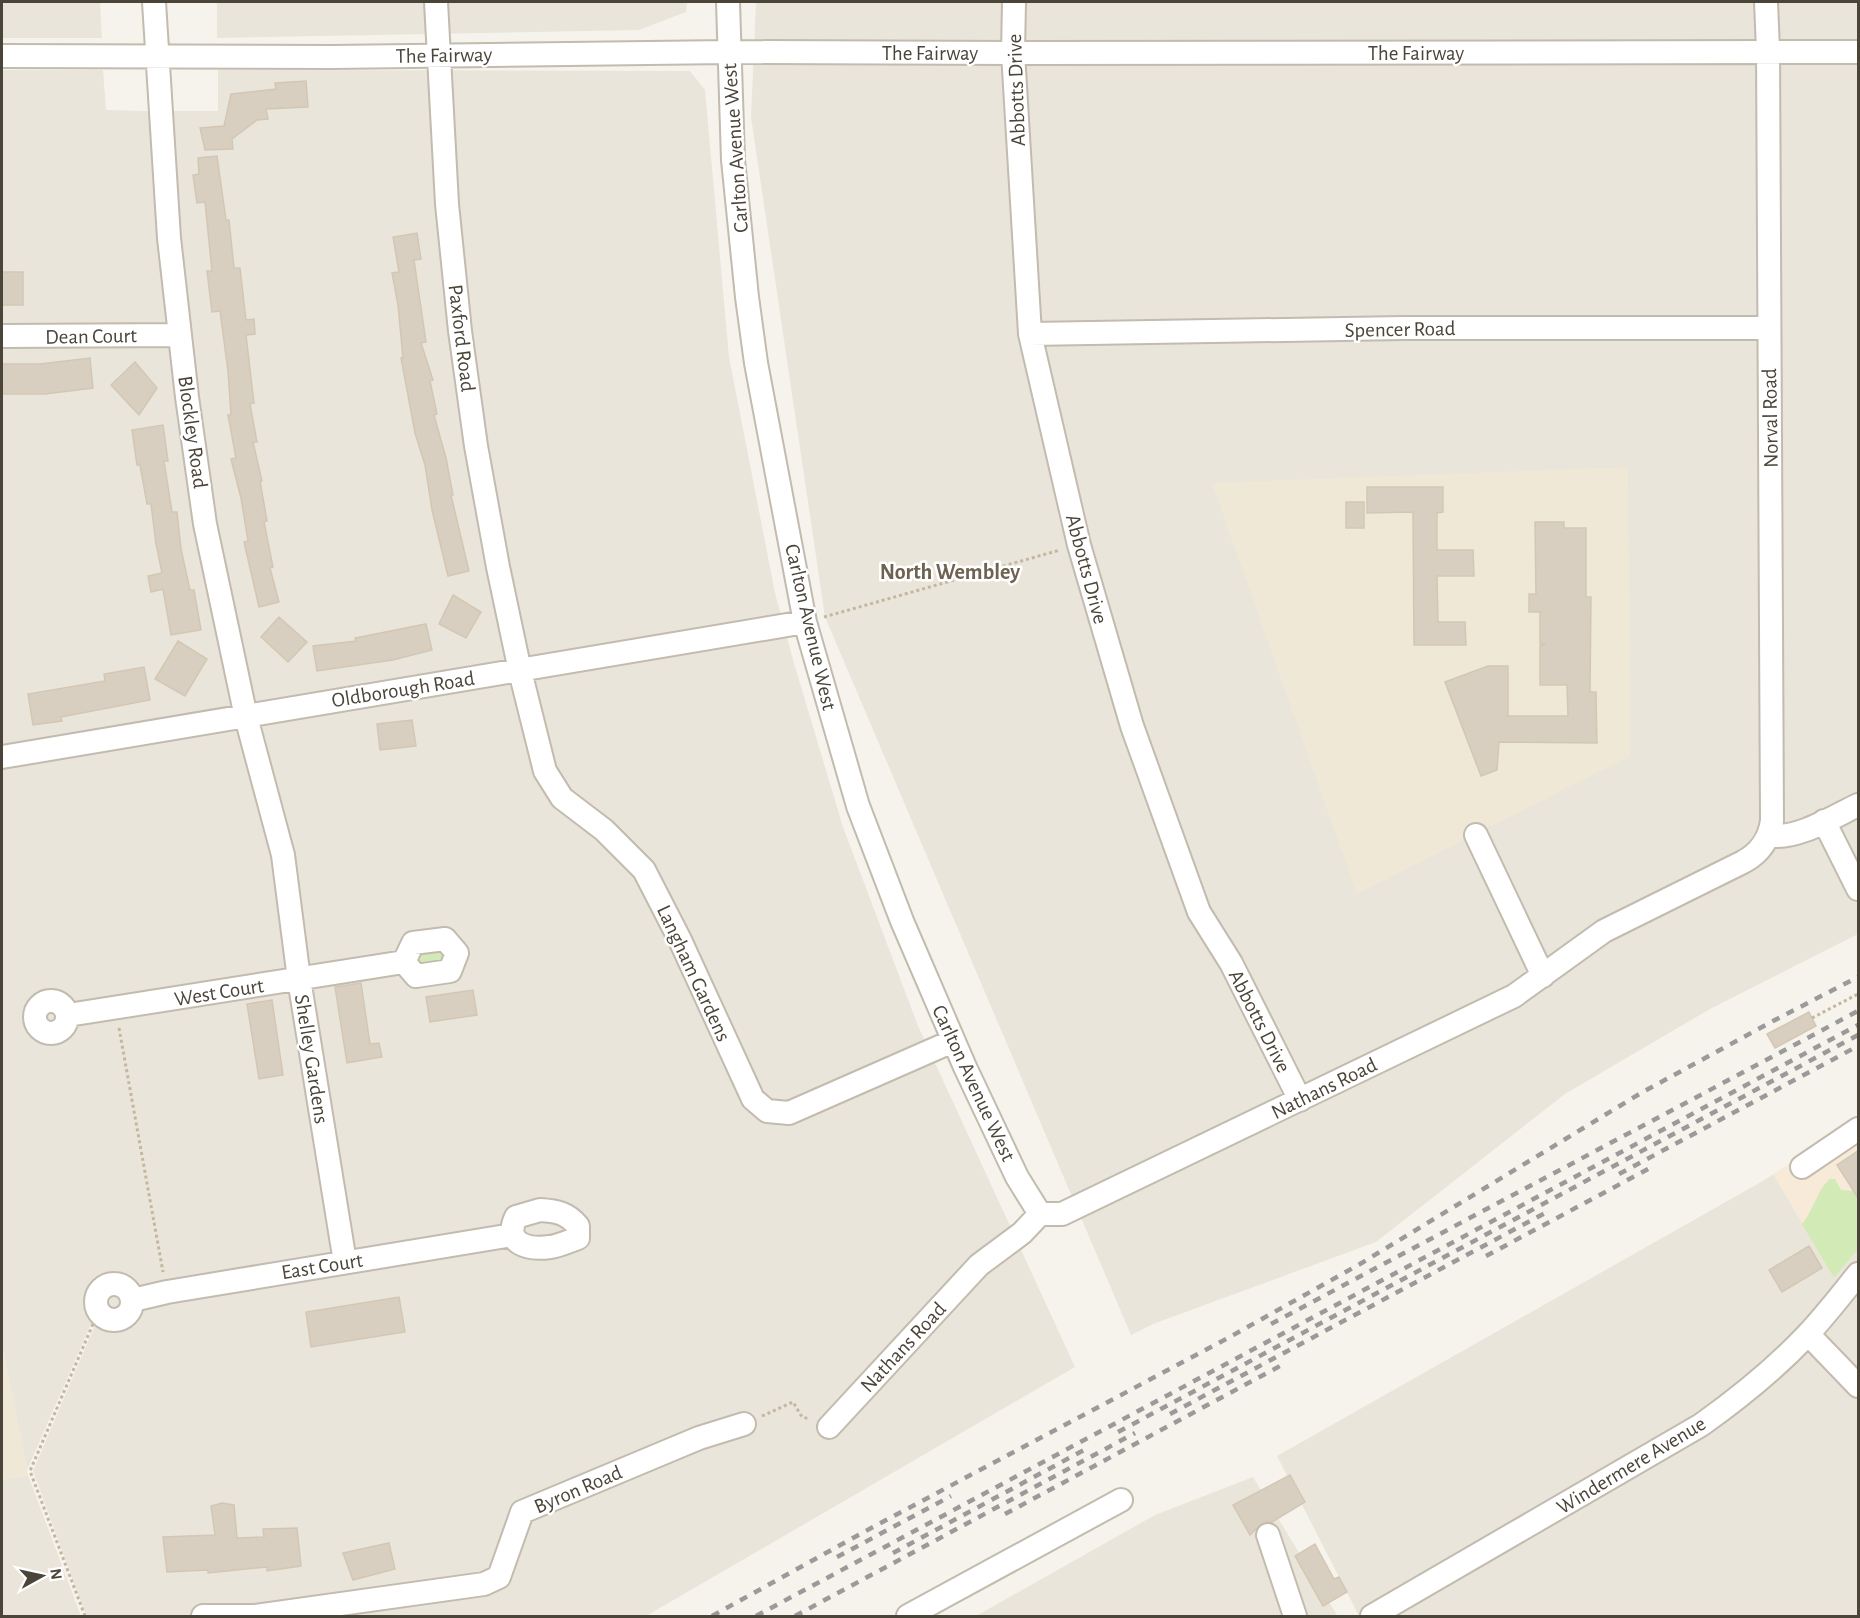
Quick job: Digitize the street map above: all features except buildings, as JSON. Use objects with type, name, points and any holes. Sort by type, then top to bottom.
[{"type":"street","name":"Blockley Road","points":[[154,2],[169,238],[205,524],[246,717],[283,855]]},
{"type":"street","name":"Paxford Road","points":[[436,2],[447,204],[460,330],[476,446],[520,671]]},
{"type":"street","name":"Carlton Avenue West","points":[[728,2],[733,160],[747,297],[756,363],[805,622],[858,806],[902,921],[953,1041],[1017,1177],[1040,1214]]},
{"type":"street","name":"Abbotts Drive","points":[[1014,2],[1013,53],[1030,334],[1079,545],[1132,726],[1199,912],[1231,963],[1300,1100]]},
{"type":"street","name":"Norval Road","points":[[1766,2],[1772,821],[1770,835]]},
{"type":"street","name":"The Fairway","points":[[2,56],[333,57],[728,52],[1858,52]]},
{"type":"street","name":"Spencer Road","points":[[1030,334],[1403,328],[1769,328]]},
{"type":"street","name":"Dean Court","points":[[2,336],[180,335]]},
{"type":"street","name":"Oldborough Road","points":[[2,757],[805,622]]},
{"type":"street","name":"Langham Gardens","points":[[520,671],[545,771],[562,798],[604,830],[644,870],[680,940],[753,1099],[767,1111],[789,1113],[953,1041]]},
{"type":"street","points":[[1770,835],[1779,837],[1796,834],[1858,805]]},
{"type":"street","points":[[1824,821],[1858,889]]},
{"type":"street","name":"Nathans Road","points":[[829,1427],[980,1265],[1022,1233],[1040,1214],[1062,1214],[1514,996],[1604,931],[1754,856],[1770,835]]},
{"type":"street","points":[[1476,836],[1543,976]]},
{"type":"street","name":"Shelley Gardens","points":[[283,855],[299,979],[345,1262]]},
{"type":"street","name":"West Court","points":[[68,1015],[404,962]]},
{"type":"street","points":[[1802,1167],[1858,1129]]},
{"type":"street","name":"East Court","points":[[133,1300],[167,1292],[512,1235]]},
{"type":"street","name":"Windermere Avenue","points":[[1372,1617],[1701,1425],[1747,1391],[1808,1334],[1858,1274]]},
{"type":"street","points":[[113,1283],[128,1289],[133,1300],[130,1312],[115,1321],[102,1317],[95,1303],[100,1290],[113,1283]]},
{"type":"street","points":[[1808,1334],[1858,1386]]},
{"type":"street","name":"Byron Road","points":[[203,1617],[255,1616],[484,1584],[499,1577],[522,1512],[699,1438],[744,1424]]},
{"type":"street","points":[[908,1617],[1120,1500]]},
{"type":"street","points":[[1268,1534],[1295,1617]]},
{"type":"path","points":[[805,622],[1079,545]]},
{"type":"path","points":[[1812,1018],[1858,994]]},
{"type":"path","points":[[115,1008],[167,1292]]},
{"type":"path","points":[[86,1617],[30,1471],[93,1324],[108,1319]]},
{"type":"path","points":[[744,1424],[793,1402],[802,1417],[806,1418]]},
{"type":"shaded area","points":[[2,2],[100,2],[102,38],[2,38]]},
{"type":"shaded area","points":[[217,2],[687,2],[686,12],[639,30],[217,38]]},
{"type":"shaded area","points":[[756,2],[1858,2],[1858,934],[1710,1009],[1565,1094],[1376,1242],[1153,1324],[1131,1335],[825,617],[751,117]]},
{"type":"shaded area","points":[[2,70],[103,70],[106,110],[146,111],[218,111],[218,70],[690,71],[705,90],[729,357],[775,593],[793,660],[843,827],[918,1026],[1075,1367],[646,1616],[86,1616],[33,1471],[95,1325],[91,1324],[27,1470],[2,1346]]},
{"type":"shaded area","points":[[1628,467],[1630,756],[1357,894],[1212,483]]},
{"type":"shaded area","points":[[1858,1122],[1858,1616],[1359,1616],[1277,1456],[1761,1182]]},
{"type":"shaded area","points":[[1858,1122],[1858,1249],[1834,1278],[1773,1174]]},
{"type":"shaded area","points":[[2,1346],[28,1475],[2,1480]]},
{"type":"shaded area","points":[[28,1475],[81,1616],[2,1616],[2,1480]]},
{"type":"shaded area","points":[[1253,1477],[1337,1615],[976,1616],[1155,1515]]},
{"type":"green space","points":[[437,947],[445,954],[445,962],[418,968],[415,953]]},
{"type":"green space","points":[[1830,1179],[1835,1179],[1841,1190],[1854,1191],[1858,1198],[1858,1249],[1834,1278],[1802,1224]]},
{"type":"railway","points":[[712,1616],[873,1527],[1228,1338],[1360,1264],[1641,1093],[1858,977]]},
{"type":"railway","points":[[1271,1324],[1858,1011]]},
{"type":"railway","points":[[756,1616],[1858,1025]]},
{"type":"railway","points":[[1118,1432],[1858,1035]]},
{"type":"railway","points":[[1619,1174],[1858,1046]]},
{"type":"railway","points":[[1486,1256],[1650,1168]]},
{"type":"railway","points":[[1170,1414],[1545,1213]]},
{"type":"railway","points":[[1005,1514],[1280,1366]]},
{"type":"railway","points":[[795,1616],[1135,1433]]},
{"type":"railway","points":[[893,1553],[1084,1450]]},
{"type":"railway","points":[[837,1557],[951,1496]]},
{"type":"district","name":"North Wembley","points":[[950,571]]}]
